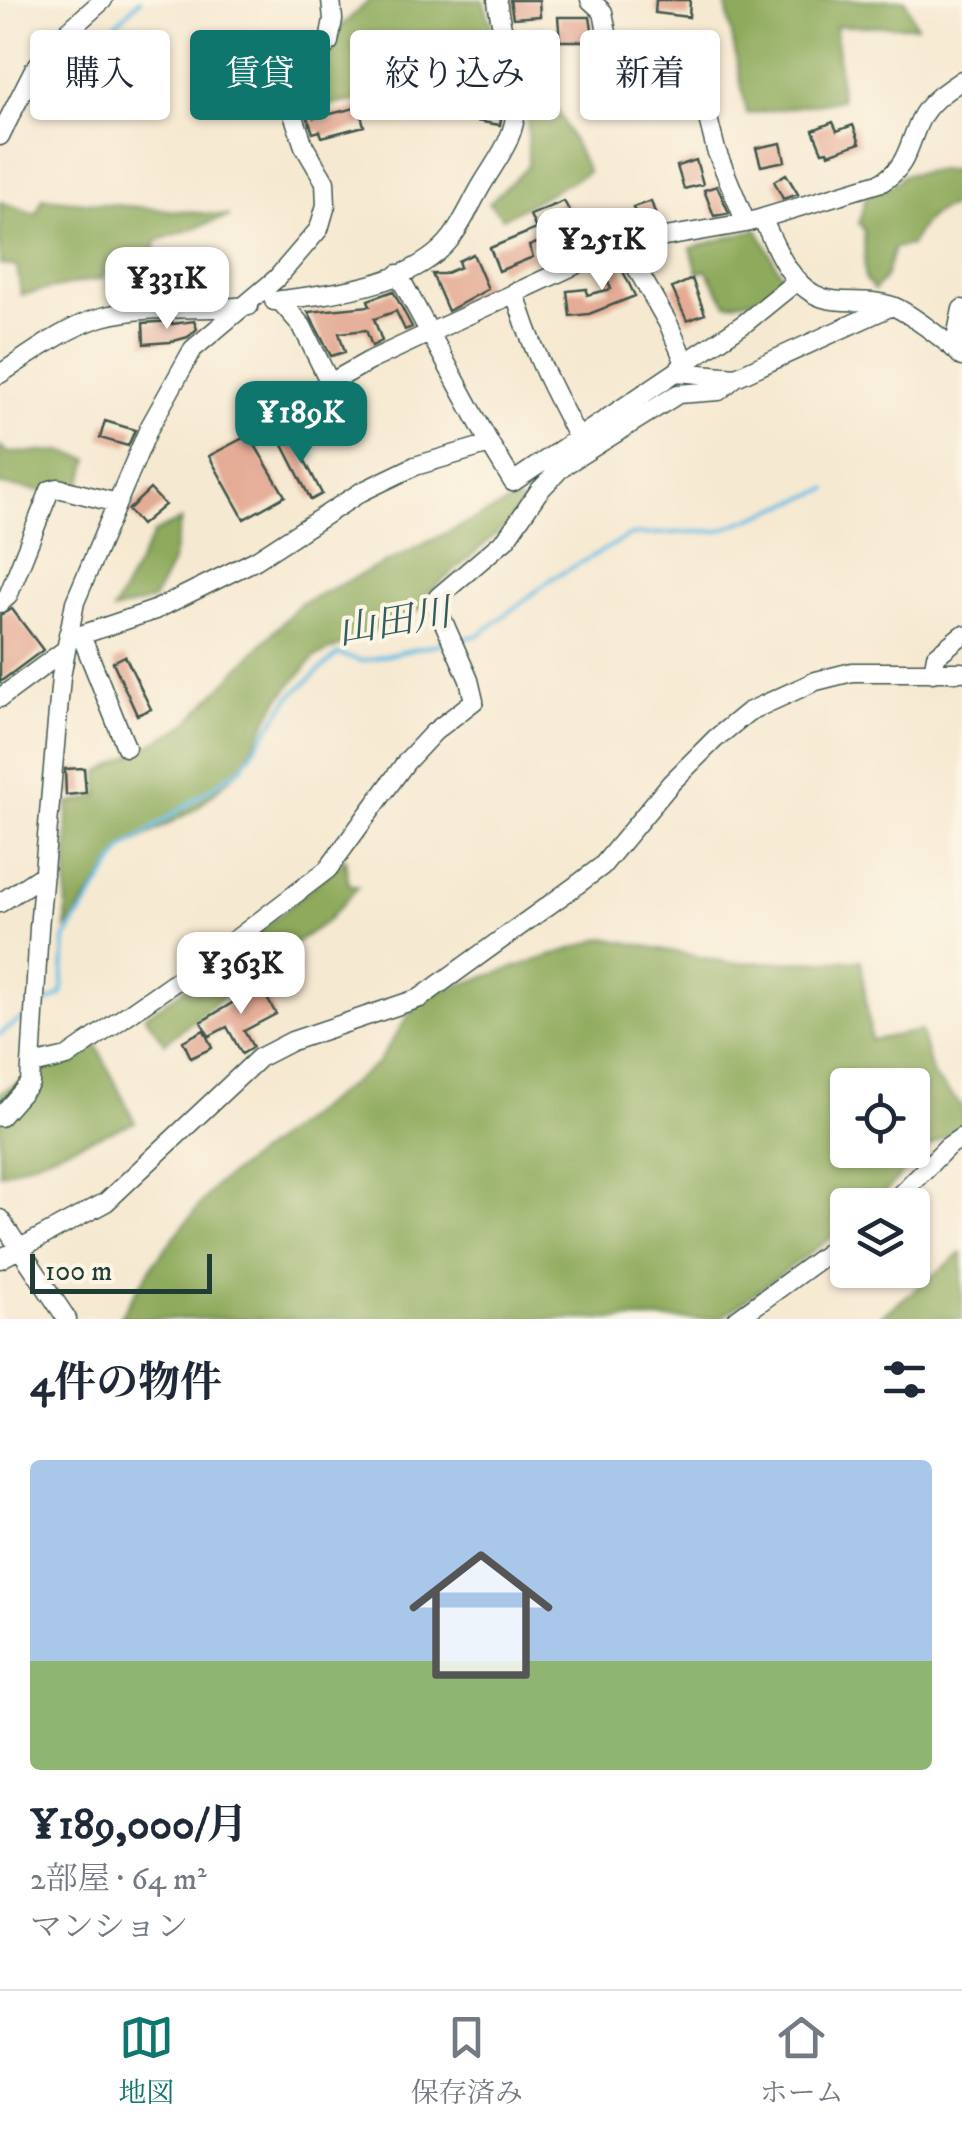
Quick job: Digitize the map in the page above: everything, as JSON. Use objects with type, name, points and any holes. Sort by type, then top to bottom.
[{"type":"street","points":[[0,136],[32,71],[56,42],[103,0]]},
{"type":"street","points":[[0,1117],[30,1083],[44,874],[75,602],[162,401],[184,362],[193,349],[276,278],[320,229],[325,182],[304,146],[293,114],[295,85],[328,42],[333,19],[331,0]]},
{"type":"street","points":[[0,374],[52,340],[98,318],[122,312],[246,306],[312,298],[368,286],[434,256],[452,237],[513,134],[516,103],[497,0]]},
{"type":"street","points":[[590,0],[603,12],[610,44],[617,52],[694,64],[716,150],[754,221],[792,276],[828,301],[892,306],[958,352],[962,308]]},
{"type":"street","points":[[280,300],[302,326],[330,383],[515,292],[624,246],[754,221],[882,182],[905,162],[920,120],[932,102],[962,80]]},
{"type":"street","points":[[624,246],[669,325],[681,367]]},
{"type":"street","points":[[398,274],[513,482],[745,323],[798,280]]},
{"type":"street","points":[[515,292],[523,324],[544,373],[578,438]]},
{"type":"street","points":[[32,1065],[67,1056],[328,869],[406,762],[434,732],[474,701],[469,680],[437,607],[438,596],[506,540],[539,491],[563,466],[678,394],[719,390],[736,376],[892,306]]},
{"type":"street","points":[[681,367],[736,376]]},
{"type":"street","points":[[0,698],[71,640],[155,610],[256,560],[360,492],[416,466],[490,444]]},
{"type":"street","points":[[0,603],[8,596],[50,490],[58,488],[117,503]]},
{"type":"street","points":[[933,673],[936,656],[962,635]]},
{"type":"street","points":[[71,640],[126,748]]},
{"type":"street","points":[[0,1259],[106,1202],[259,1058],[292,1040],[420,998],[574,888],[602,866],[704,750],[748,712],[816,680],[852,672],[962,672]]},
{"type":"street","points":[[0,904],[44,874]]},
{"type":"street","points":[[907,1188],[962,1137]]},
{"type":"street","points":[[0,1219],[67,1319]]},
{"type":"street","points":[[737,1319],[830,1251]]},
{"type":"green space","points":[[370,0],[483,0],[493,30],[350,30],[350,102],[330,105],[330,42],[340,27]]},
{"type":"green space","points":[[725,0],[905,0],[917,26],[836,26],[841,100],[747,114]]},
{"type":"green space","points":[[560,115],[588,172],[503,218],[489,203],[528,166],[528,120],[560,120]]},
{"type":"green space","points":[[962,170],[962,205],[937,212],[925,222],[911,245],[894,248],[885,278],[874,290],[865,278],[864,230],[859,223],[866,196],[890,187],[904,175]]},
{"type":"green space","points":[[43,198],[230,216],[156,241],[153,262],[107,263],[103,278],[21,295],[17,267],[0,264],[0,202],[36,214]]},
{"type":"green space","points":[[757,229],[784,279],[767,296],[727,304],[706,270],[698,273],[691,248]]},
{"type":"green space","points":[[0,446],[9,453],[61,451],[89,459],[80,487],[41,491],[0,485]]},
{"type":"green space","points":[[515,500],[528,506],[423,598],[428,606],[315,657],[279,699],[242,767],[197,808],[123,849],[66,929],[68,804],[99,796],[99,773],[184,726],[300,604]]},
{"type":"green space","points":[[181,520],[172,563],[153,600],[113,611],[154,533]]},
{"type":"green space","points":[[345,859],[349,884],[358,887],[326,922],[259,968],[165,1043],[145,1016],[229,958]]},
{"type":"green space","points":[[605,938],[731,963],[861,960],[871,1040],[921,1031],[933,1076],[962,1106],[962,1126],[930,1146],[930,1068],[830,1068],[830,1168],[908,1168],[889,1188],[830,1188],[830,1238],[719,1319],[118,1319],[156,1260],[216,1185],[377,1064],[420,998]]},
{"type":"green space","points":[[96,1044],[135,1122],[0,1174],[0,1093]]},
{"type":"green space","points":[[962,1253],[962,1319],[877,1319],[917,1288],[930,1288],[930,1278]]},
{"type":"building","points":[[510,0],[539,0],[540,16],[513,18]]},
{"type":"building","points":[[656,0],[690,0],[689,17],[655,13]]},
{"type":"building","points":[[558,17],[590,17],[592,30],[580,30],[580,41],[560,41]]},
{"type":"building","points":[[350,109],[350,120],[362,120],[364,126],[322,137],[320,131],[313,133],[308,120],[330,120],[330,114]]},
{"type":"building","points":[[476,120],[501,120],[500,125]]},
{"type":"building","points":[[833,122],[837,131],[853,125],[860,143],[829,154],[822,152],[813,130]]},
{"type":"building","points":[[781,143],[785,161],[761,166],[756,148]]},
{"type":"building","points":[[696,160],[703,184],[684,189],[677,166]]},
{"type":"building","points":[[786,174],[798,194],[783,199],[774,181]]},
{"type":"building","points":[[717,186],[729,213],[714,216],[704,190]]},
{"type":"building","points":[[564,201],[578,227],[529,246],[533,257],[499,271],[490,248],[536,229],[530,215]]},
{"type":"building","points":[[651,201],[659,225],[640,229],[633,207]]},
{"type":"building","points":[[606,216],[608,223],[619,220],[623,233],[595,242],[589,221]]},
{"type":"building","points":[[473,254],[488,289],[448,311],[432,274],[460,267],[458,261]]},
{"type":"building","points":[[618,261],[635,296],[589,314],[570,316],[567,291],[587,289],[587,295],[611,289],[601,267]]},
{"type":"building","points":[[692,279],[705,314],[687,321],[672,288]]},
{"type":"building","points":[[393,291],[412,327],[405,330],[396,311],[374,319],[382,341],[372,346],[366,330],[339,333],[345,352],[331,356],[308,312],[370,306],[368,300]]},
{"type":"building","points":[[194,321],[197,329],[188,337],[144,344],[143,323]]},
{"type":"building","points":[[105,421],[135,430],[128,446],[100,438]]},
{"type":"building","points":[[291,433],[322,494],[311,500],[280,439]]},
{"type":"building","points":[[249,435],[285,496],[244,519],[209,456]]},
{"type":"building","points":[[150,489],[165,505],[141,525],[128,510]]},
{"type":"building","points":[[12,609],[43,650],[0,682],[0,615]]},
{"type":"building","points":[[125,656],[151,709],[137,715],[113,662]]},
{"type":"building","points":[[84,768],[86,793],[66,795],[65,769]]},
{"type":"building","points":[[260,986],[276,1014],[244,1031],[253,1047],[242,1054],[227,1027],[209,1036],[201,1022]]},
{"type":"building","points":[[204,1030],[212,1048],[191,1058],[183,1041]]},
{"type":"waterway","points":[[106,30],[140,0]]},
{"type":"waterway","points":[[9,135],[28,100]]},
{"type":"waterway","name":"山田川","points":[[457,640],[479,635],[553,578],[631,535],[718,531],[828,489]]},
{"type":"waterway","name":"山田川","points":[[39,1007],[62,994],[65,939],[123,849],[242,767],[291,696],[338,654],[362,661],[447,642]]},
{"type":"waterway","name":"山田川","points":[[0,1034],[27,1015]]}]
